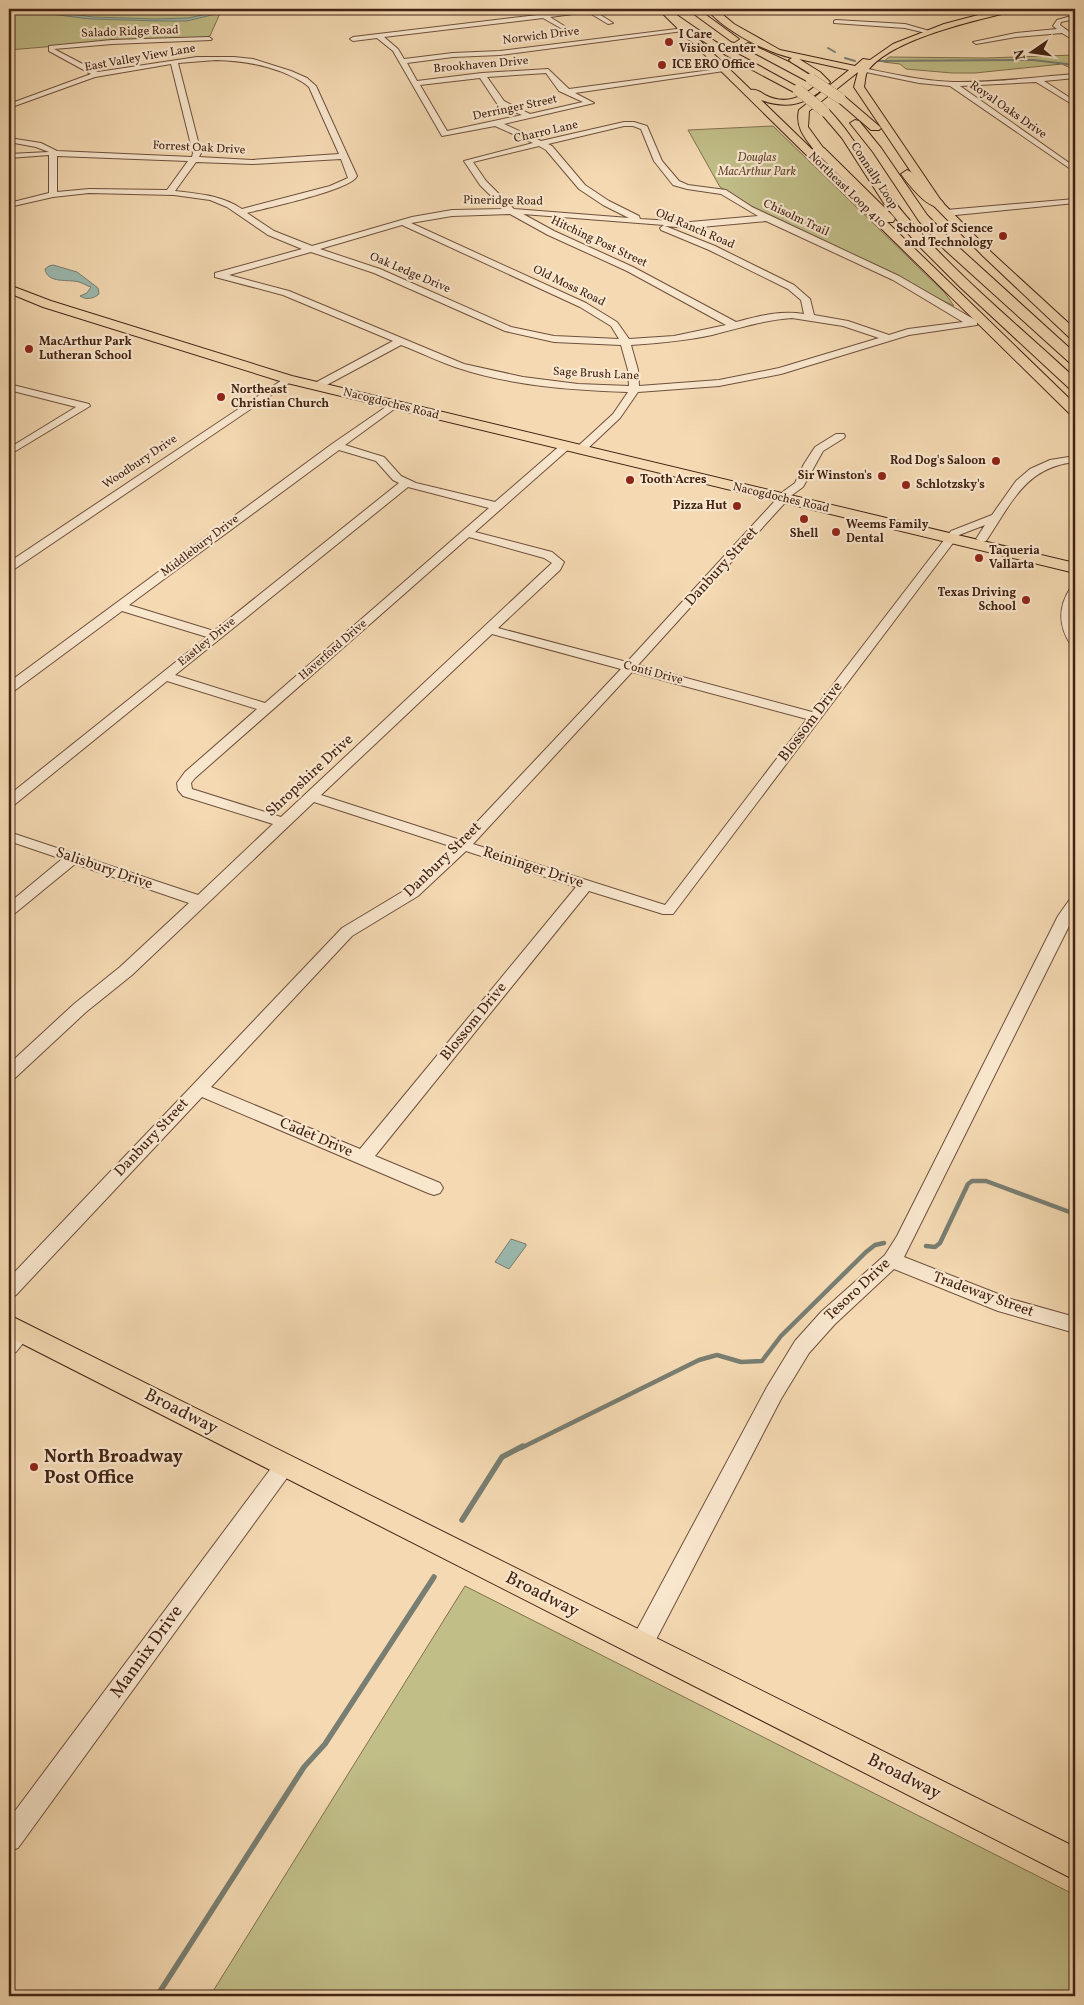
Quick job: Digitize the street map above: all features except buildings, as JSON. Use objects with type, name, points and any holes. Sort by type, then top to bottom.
[{"type":"highway","name":"Connally Loop","points":[[676,9],[712,36],[806,80],[831,101],[856,123],[877,150],[923,218],[950,247],[1075,360]]},
{"type":"highway","points":[[692,9],[723,33],[785,64],[831,101],[873,126],[884,138],[911,180],[942,209]]},
{"type":"highway","points":[[704,9],[731,26]]},
{"type":"highway","points":[[664,10],[704,39],[806,80]]},
{"type":"highway","name":"Connally Loop","points":[[831,101],[852,142],[902,218],[975,293],[1075,386]]},
{"type":"highway","points":[[820,150],[884,215],[975,293]]},
{"type":"main road","points":[[711,9],[731,26],[777,52],[806,80],[824,82],[802,101],[776,103],[765,99],[727,72]]},
{"type":"main road","points":[[845,65],[855,64],[877,48],[997,9]]},
{"type":"main road","points":[[980,14],[1011,9]]},
{"type":"main road","name":"Northeast Loop 410","points":[[664,10],[978,322],[1075,411]]},
{"type":"main road","points":[[806,80],[816,67],[828,66],[859,70],[883,54],[926,31]]},
{"type":"main road","points":[[831,101],[879,51],[897,41]]},
{"type":"main road","points":[[777,52],[845,65],[859,70]]},
{"type":"main road","points":[[859,70],[858,82],[863,93],[942,209],[1075,336]]},
{"type":"main road","points":[[858,201],[802,127],[801,118],[804,110],[831,101],[846,88],[863,93]]},
{"type":"main road","name":"Nacogdoches Road","points":[[9,289],[47,304],[288,380],[634,461],[655,468],[953,535],[1075,568]]},
{"type":"main road","name":"Nacogdoches Road","points":[[953,535],[982,539],[1075,561]]},
{"type":"main road","name":"Broadway","points":[[13,1334],[285,1465],[1075,1864]]},
{"type":"street","points":[[353,39],[601,9]]},
{"type":"street","points":[[589,10],[610,23]]},
{"type":"street","points":[[544,16],[566,26]]},
{"type":"street","points":[[1075,17],[1057,22],[1057,27],[1075,39]]},
{"type":"street","points":[[594,20],[603,19]]},
{"type":"street","points":[[836,22],[905,26],[926,31]]},
{"type":"street","name":"Norwich Drive","points":[[402,61],[453,55],[509,52],[682,29]]},
{"type":"street","points":[[976,42],[1016,35],[1062,31]]},
{"type":"street","points":[[378,36],[395,48],[415,83]]},
{"type":"street","name":"Salado Ridge Road","points":[[98,75],[58,54],[51,47],[209,39]]},
{"type":"street","name":"East Valley View Lane","points":[[9,106],[39,97],[76,81],[98,75],[174,62],[210,58],[250,60],[278,67],[309,83],[314,90],[353,176],[347,182],[242,212]]},
{"type":"street","points":[[169,192],[197,153],[174,62]]},
{"type":"street","points":[[859,70],[952,84],[993,84],[1075,76]]},
{"type":"street","points":[[548,71],[566,92],[727,72]]},
{"type":"street","name":"Brookhaven Drive","points":[[415,83],[482,75],[548,71]]},
{"type":"street","points":[[482,75],[501,103],[529,116]]},
{"type":"street","points":[[1037,80],[1075,104]]},
{"type":"street","name":"Derringer Street","points":[[415,83],[445,134],[590,103],[566,92]]},
{"type":"street","name":"Royal Oaks Drive","points":[[952,84],[1075,170]]},
{"type":"street","points":[[17,113],[39,97]]},
{"type":"street","name":"Old Ranch Road","points":[[496,123],[552,151],[573,178],[606,203],[712,248],[791,287],[808,303],[809,316]]},
{"type":"street","name":"Charro Lane","points":[[468,161],[630,124]]},
{"type":"street","name":"Chisolm Trail","points":[[630,124],[639,125],[646,130],[658,161],[676,183],[687,187],[723,192],[736,202],[766,218],[896,278],[978,322]]},
{"type":"street","points":[[9,140],[38,145],[53,153]]},
{"type":"street","points":[[9,156],[53,153]]},
{"type":"street","points":[[53,153],[53,195]]},
{"type":"street","name":"Forrest Oak Drive","points":[[53,153],[252,162],[344,156]]},
{"type":"street","name":"Hitching Post Street","points":[[468,161],[488,192],[511,211],[558,237],[615,261],[735,326]]},
{"type":"street","name":"Oak Ledge Drive","points":[[9,205],[53,195],[101,191],[169,192],[212,198],[242,212],[278,236],[310,249],[377,271],[518,332],[564,340],[624,342],[674,339],[773,316],[809,316]]},
{"type":"street","points":[[942,209],[1075,201]]},
{"type":"street","name":"Pineridge Road","points":[[218,275],[402,222],[452,213],[511,211],[650,223],[707,224],[766,218]]},
{"type":"street","name":"Old Moss Road","points":[[402,222],[597,313],[618,328],[623,335],[630,358],[635,389]]},
{"type":"street","name":"Sage Brush Lane","points":[[218,275],[286,293],[460,366],[494,375],[552,384],[635,389],[719,383],[764,375],[887,337],[932,328],[978,322]]},
{"type":"street","points":[[809,316],[850,324],[887,337]]},
{"type":"street","points":[[317,386],[401,341]]},
{"type":"street","name":"Woodbury Drive","points":[[9,567],[288,380]]},
{"type":"street","points":[[9,387],[85,406],[12,447]]},
{"type":"street","points":[[581,449],[626,406],[635,389]]},
{"type":"street","name":"Middlebury Drive","points":[[9,688],[393,405]]},
{"type":"street","name":"Danbury Street","points":[[9,1290],[347,932],[364,919],[393,905],[414,891],[462,845],[786,496],[799,485],[819,449],[840,436]]},
{"type":"street","name":"Haverford Drive","points":[[284,823],[188,793],[185,790],[184,783],[190,775],[567,445]]},
{"type":"street","points":[[336,446],[380,459],[397,478],[406,482],[496,506]]},
{"type":"street","points":[[982,539],[1024,479],[1032,472],[1051,464],[1075,459]]},
{"type":"street","name":"Eastley Drive","points":[[9,802],[406,482]]},
{"type":"street","points":[[953,535],[996,517]]},
{"type":"street","name":"Shropshire Drive","points":[[9,1074],[80,1008],[126,971],[491,630],[556,567],[558,562],[548,555],[466,533]]},
{"type":"street","name":"Blossom Drive","points":[[668,911],[953,535]]},
{"type":"street","points":[[1075,590],[1068,603],[1066,618],[1069,632],[1075,642]]},
{"type":"street","points":[[119,606],[215,635]]},
{"type":"street","name":"Conti Drive","points":[[491,630],[815,717]]},
{"type":"street","points":[[164,676],[268,708]]},
{"type":"street","name":"Reininger Drive","points":[[312,797],[668,911]]},
{"type":"street","name":"Salisbury Drive","points":[[9,836],[199,901]]},
{"type":"street","points":[[9,911],[72,858]]},
{"type":"street","name":"Blossom Drive","points":[[363,1158],[586,885]]},
{"type":"street","name":"Tesoro Drive","points":[[641,1645],[774,1393],[802,1347],[828,1318],[892,1260],[904,1240],[1066,916],[1075,902]]},
{"type":"street","name":"Cadet Drive","points":[[198,1088],[434,1188]]},
{"type":"street","name":"Tradeway Street","points":[[892,1260],[1014,1307],[1075,1325]]},
{"type":"street","name":"Mannix Drive","points":[[9,1839],[285,1465]]},
{"type":"green space","points":[[9,9],[259,9],[221,11],[210,36],[197,39],[115,41],[9,50]]},
{"type":"green space","points":[[1075,55],[1075,70],[1062,64],[975,73],[952,73],[906,69],[900,64],[883,62],[889,57],[986,58]]},
{"type":"green space","name":"Douglas MacArthur Park","points":[[773,126],[945,293],[954,306],[758,210],[720,187],[688,130]]},
{"type":"green space","points":[[465,1586],[1075,1895],[1075,1996],[210,1996]]},
{"type":"water","points":[[11,9],[35,9],[93,17],[156,19],[188,18],[221,11],[297,9],[224,12],[187,21],[158,21],[90,19]]},
{"type":"water","points":[[53,265],[77,272],[98,288],[99,294],[90,298],[80,296],[87,293],[91,287],[75,281],[59,280],[50,277],[45,269]]},
{"type":"water","points":[[511,1239],[526,1244],[526,1246],[509,1269],[495,1262]]},
{"type":"waterway","points":[[828,48],[835,52]]},
{"type":"waterway","points":[[845,58],[855,61]]},
{"type":"waterway","points":[[877,61],[1033,60],[1075,65]]},
{"type":"waterway","points":[[926,1246],[935,1247],[940,1243],[968,1184],[972,1181],[986,1181],[1075,1214]]},
{"type":"waterway","points":[[521,1448],[699,1360],[717,1355],[741,1362],[762,1361],[781,1336],[866,1252],[875,1245],[884,1243]]},
{"type":"waterway","points":[[462,1520],[502,1457],[523,1446]]},
{"type":"waterway","points":[[157,1996],[304,1767],[325,1744],[434,1577]]},
{"type":"place","name":"I Care Vision Center","points":[[669,42]]},
{"type":"place","name":"ICE ERO Office","points":[[662,65]]},
{"type":"place","name":"School of Science and Technology","points":[[1003,236]]},
{"type":"place","name":"MacArthur Park Lutheran School","points":[[29,349]]},
{"type":"place","name":"Northeast Christian Church","points":[[221,397]]},
{"type":"place","name":"Rod Dog's Saloon","points":[[996,461]]},
{"type":"place","name":"Sir Winston's","points":[[882,476]]},
{"type":"place","name":"Tooth Acres","points":[[630,480]]},
{"type":"place","name":"Schlotzsky's","points":[[906,485]]},
{"type":"place","name":"Pizza Hut","points":[[737,506]]},
{"type":"place","name":"Shell","points":[[804,519]]},
{"type":"place","name":"Weems Family Dental","points":[[836,532]]},
{"type":"place","name":"Taqueria Vallarta","points":[[979,558]]},
{"type":"place","name":"Texas Driving School","points":[[1026,600]]},
{"type":"place","name":"North Broadway Post Office","points":[[34,1467]]}]
